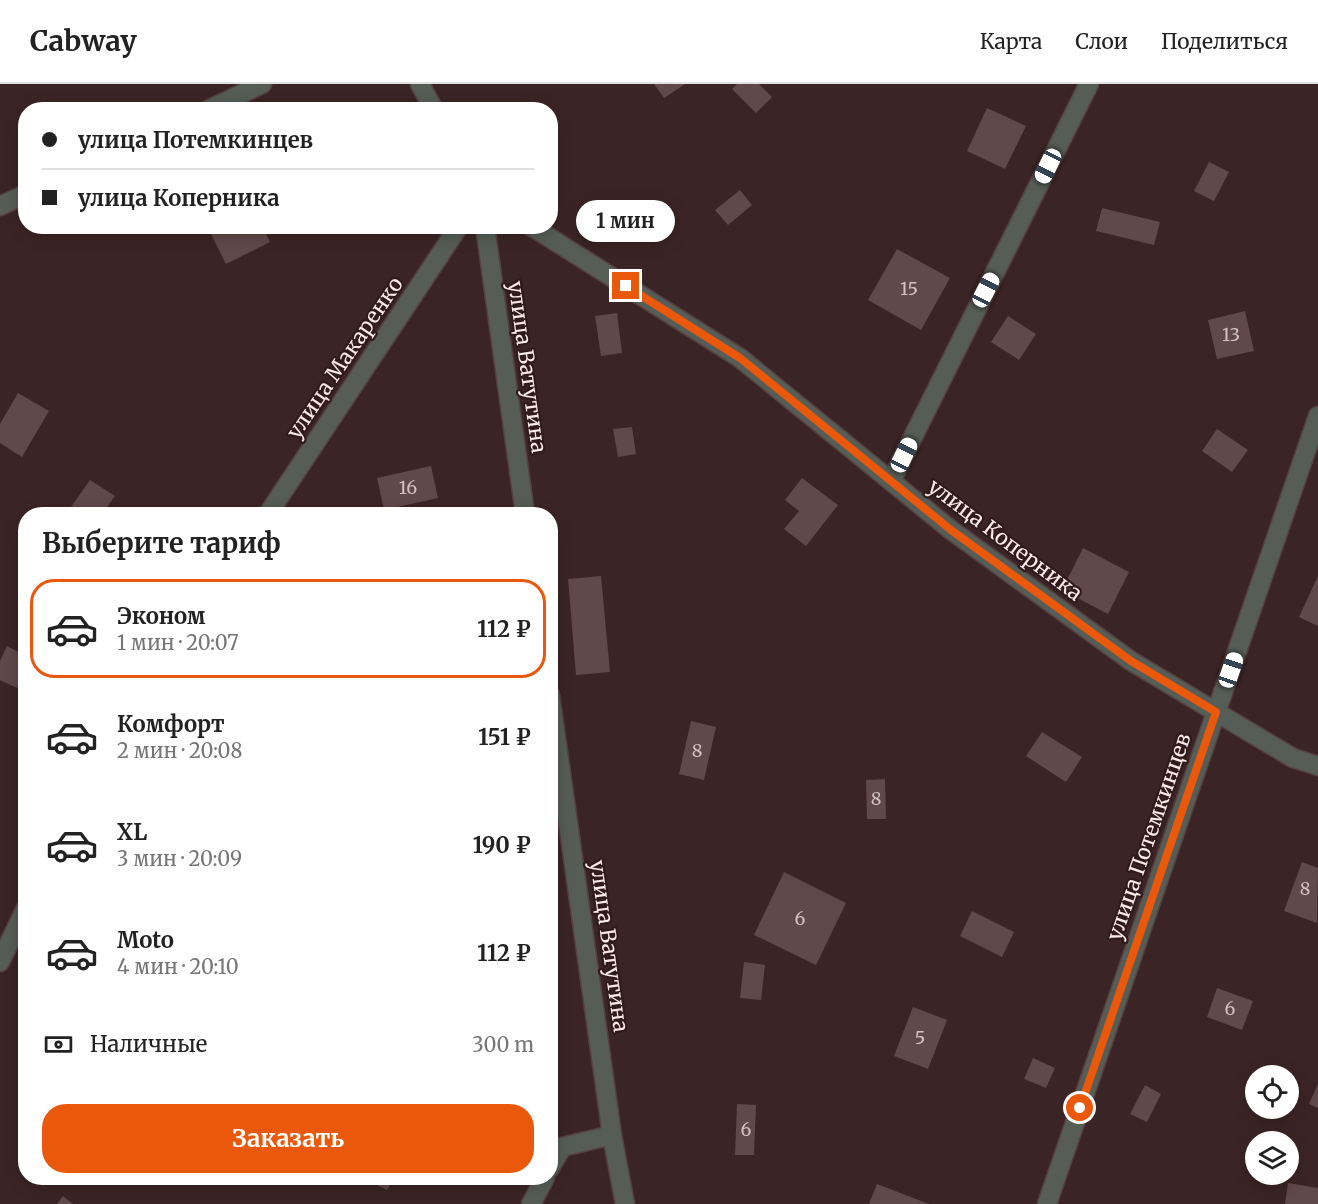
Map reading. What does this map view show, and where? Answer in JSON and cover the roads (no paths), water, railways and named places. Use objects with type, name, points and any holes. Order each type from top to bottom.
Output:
[{"type":"street","points":[[225,102],[262,84]]},
{"type":"street","points":[[420,84],[430,102]]},
{"type":"street","points":[[891,481],[1089,84]]},
{"type":"street","points":[[0,206],[18,198]]},
{"type":"street","name":"улица Макаренко","points":[[273,507],[454,234]]},
{"type":"street","name":"улица Ватутина","points":[[486,234],[524,507]]},
{"type":"street","name":"улица Коперника","points":[[544,234],[740,358],[951,530],[1131,661],[1293,758],[1318,766]]},
{"type":"street","name":"улица Потемкинцев","points":[[1047,1204],[1318,416]]},
{"type":"street","name":"улица Ватутина","points":[[558,752],[612,1135],[625,1204]]},
{"type":"street","points":[[0,962],[18,925]]},
{"type":"street","points":[[558,1154],[562,1147],[612,1135]]},
{"type":"street","points":[[531,1204],[541,1185]]}]
